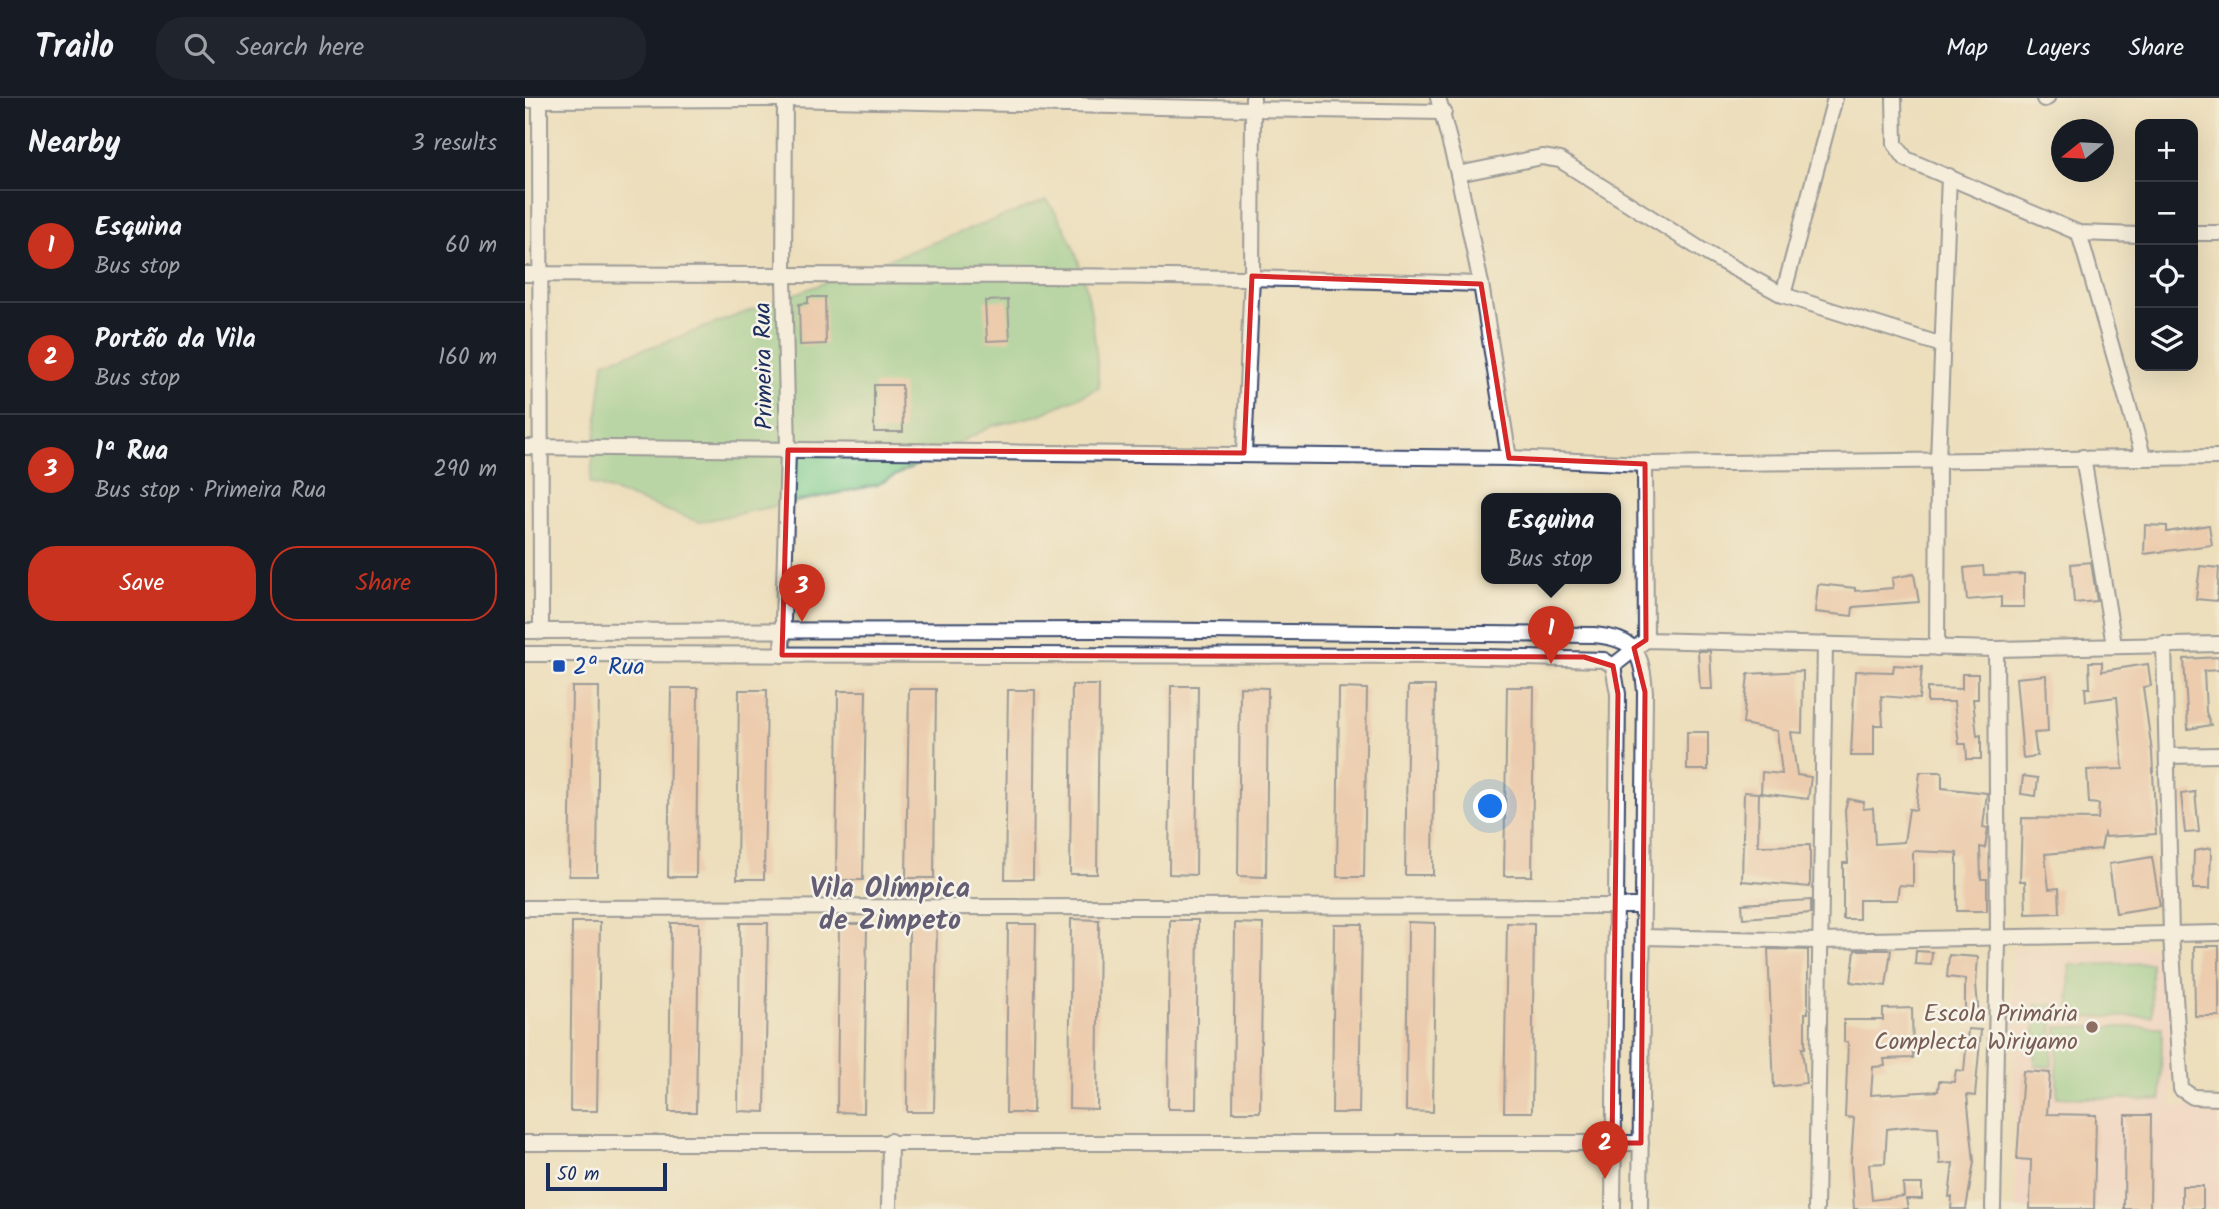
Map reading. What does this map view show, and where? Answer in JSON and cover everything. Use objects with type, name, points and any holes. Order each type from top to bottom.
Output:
[{"type":"street","points":[[1438,98],[1444,112],[1481,284],[1509,458]]},
{"type":"street","points":[[1783,295],[1835,98]]},
{"type":"street","points":[[1894,98],[1895,144],[1906,159],[2080,233],[2135,235]]},
{"type":"street","points":[[540,99],[532,274],[532,448],[541,632]]},
{"type":"street","points":[[525,100],[785,99],[1253,104],[1444,112]]},
{"type":"street","name":"Primeira Rua","points":[[782,655],[788,450],[784,277],[785,99]]},
{"type":"street","points":[[1244,453],[1252,276],[1253,104]]},
{"type":"street","points":[[1458,174],[1542,157],[1560,160],[1708,254],[1783,295],[1943,345]]},
{"type":"street","points":[[1937,648],[1938,460],[1949,176]]},
{"type":"street","points":[[2080,233],[2143,456]]},
{"type":"street","points":[[2198,233],[2219,233]]},
{"type":"street","points":[[532,274],[784,277],[1252,276],[1481,284]]},
{"type":"street","points":[[532,448],[1244,453],[1509,458],[1645,464],[2219,457]]},
{"type":"street","points":[[2083,457],[2114,645]]},
{"type":"street","points":[[1640,1209],[1645,692],[1640,644],[1645,464]]},
{"type":"street","points":[[525,631],[1101,630],[1594,635],[1640,644],[1825,644],[1996,649],[2219,643]]},
{"type":"street","points":[[1613,666],[1640,644]]},
{"type":"street","points":[[1816,1209],[1825,644]]},
{"type":"street","points":[[2164,644],[2171,934],[2181,1089],[2193,1097],[2219,1098]]},
{"type":"street","points":[[1993,1209],[1998,939],[1996,649]]},
{"type":"street","points":[[525,654],[1571,657],[1604,660],[1613,666],[1618,695],[1613,1209]]},
{"type":"street","points":[[2167,756],[2219,755]]},
{"type":"street","points":[[525,908],[1643,906]]},
{"type":"street","points":[[1643,937],[1819,941],[2219,933]]},
{"type":"street","points":[[889,1209],[890,1141]]},
{"type":"street","points":[[525,1143],[1641,1143]]},
{"type":"highlighted area","points":[[1252,276],[1481,284],[1509,458],[1645,464],[1646,640],[1634,648],[1645,692],[1641,1143],[1612,1143],[1618,694],[1613,666],[1584,657],[782,655],[788,450],[1244,453]]},
{"type":"shaded area","name":"Escola Primária Complecta Wiriyamo","points":[[2170,947],[2171,1106],[2219,1106],[2219,1209],[2015,1209],[2013,948]]},
{"type":"green space","points":[[1047,200],[1071,243],[1087,290],[1099,388],[1039,415],[992,426],[877,485],[699,522],[590,483],[604,362],[663,343]]},
{"type":"green space","points":[[2151,963],[2152,1016],[2070,1018],[2069,965]]},
{"type":"green space","points":[[2035,1004],[2053,1004],[2052,1067],[2035,1066]]},
{"type":"green space","points":[[2057,1027],[2162,1027],[2161,1100],[2057,1097]]},
{"type":"building","points":[[808,297],[825,297],[826,344],[800,345],[799,304],[808,303]]},
{"type":"building","points":[[1008,300],[1010,340],[987,341],[985,301]]},
{"type":"building","points":[[874,385],[902,385],[903,432],[874,432]]},
{"type":"building","points":[[2145,525],[2167,526],[2167,532],[2209,525],[2212,545],[2144,554]]},
{"type":"building","points":[[2091,562],[2097,601],[2074,603],[2071,564]]},
{"type":"building","points":[[1983,566],[1984,575],[2024,574],[2024,607],[2001,607],[2001,597],[1967,600],[1964,568]]},
{"type":"building","points":[[2200,566],[2219,568],[2217,601],[2196,599]]},
{"type":"building","points":[[1914,574],[1919,602],[1853,607],[1852,616],[1815,612],[1818,584],[1855,588],[1855,591],[1893,588],[1892,578]]},
{"type":"building","points":[[1698,651],[1710,651],[1712,689],[1700,689]]},
{"type":"building","points":[[2219,657],[2219,670],[2204,671],[2206,712],[2211,725],[2188,729],[2184,659]]},
{"type":"building","points":[[2089,662],[2102,662],[2102,671],[2148,664],[2151,686],[2143,687],[2152,752],[2156,834],[2105,837],[2104,834],[2101,849],[2045,854],[2049,889],[2059,888],[2060,913],[2026,914],[2025,881],[2020,881],[2022,818],[2098,819],[2099,804],[2089,803],[2087,770],[2123,769],[2117,697],[2086,701],[2085,688],[2090,688]]},
{"type":"building","points":[[1894,665],[1922,667],[1919,699],[1881,696],[1883,725],[1874,725],[1874,756],[1851,756],[1855,671],[1893,672]]},
{"type":"building","points":[[1803,671],[1802,733],[1791,732],[1797,775],[1811,777],[1808,799],[1761,793],[1762,772],[1782,774],[1777,731],[1743,724],[1748,674]]},
{"type":"building","points":[[1962,674],[1978,674],[1978,699],[1973,699],[1977,736],[1981,735],[1981,759],[1967,759],[1966,744],[1959,744],[1954,702],[1927,702],[1927,688],[1962,689]]},
{"type":"building","points":[[2046,675],[2048,732],[2034,733],[2037,756],[2023,758],[2016,678]]},
{"type":"building","points":[[1072,685],[1099,685],[1097,874],[1070,874]]},
{"type":"building","points":[[1171,686],[1198,686],[1196,875],[1169,874]]},
{"type":"building","points":[[1408,686],[1435,686],[1433,875],[1405,875]]},
{"type":"building","points":[[572,687],[599,687],[597,876],[569,876]]},
{"type":"building","points":[[1240,687],[1268,688],[1266,877],[1238,876]]},
{"type":"building","points":[[1507,687],[1534,687],[1532,876],[1504,876]]},
{"type":"building","points":[[671,688],[698,688],[696,877],[668,877]]},
{"type":"building","points":[[1339,688],[1367,689],[1364,877],[1337,877]]},
{"type":"building","points":[[909,689],[936,689],[934,878],[906,878]]},
{"type":"building","points":[[739,690],[767,690],[764,879],[737,879]]},
{"type":"building","points":[[1008,690],[1035,690],[1033,879],[1005,879]]},
{"type":"building","points":[[838,691],[866,691],[863,880],[836,880]]},
{"type":"building","points":[[1687,732],[1708,732],[1708,770],[1687,770]]},
{"type":"building","points":[[1920,772],[1942,772],[1942,788],[1987,793],[1983,827],[1988,828],[1985,848],[1980,847],[1981,879],[1987,879],[1987,911],[1957,911],[1957,853],[1913,851],[1913,886],[1899,885],[1897,900],[1859,900],[1859,919],[1843,919],[1843,863],[1848,863],[1845,810],[1848,799],[1864,802],[1863,809],[1873,808],[1875,844],[1904,842],[1909,809],[1916,810]]},
{"type":"building","points":[[2023,776],[2038,778],[2036,796],[2021,794]]},
{"type":"building","points":[[1744,792],[1759,793],[1758,846],[1810,845],[1810,887],[1742,881]]},
{"type":"building","points":[[2195,792],[2199,832],[2185,833],[2181,794]]},
{"type":"building","points":[[2211,848],[2210,889],[2193,889],[2194,851]]},
{"type":"building","points":[[2152,857],[2160,906],[2116,913],[2109,864]]},
{"type":"building","points":[[1811,900],[1811,913],[1743,918],[1742,904]]},
{"type":"building","points":[[1071,919],[1099,920],[1097,1109],[1069,1108]]},
{"type":"building","points":[[1170,920],[1198,920],[1196,1109],[1168,1109]]},
{"type":"building","points":[[572,922],[600,922],[597,1111],[570,1111]]},
{"type":"building","points":[[1408,922],[1435,923],[1433,1112],[1406,1111]]},
{"type":"building","points":[[671,923],[699,923],[696,1112],[669,1112]]},
{"type":"building","points":[[740,923],[768,923],[765,1112],[738,1111]]},
{"type":"building","points":[[909,923],[937,923],[934,1112],[907,1112]]},
{"type":"building","points":[[1235,923],[1263,924],[1260,1112],[1233,1112]]},
{"type":"building","points":[[1507,923],[1534,924],[1532,1112],[1504,1112]]},
{"type":"building","points":[[839,924],[867,924],[864,1113],[837,1112]]},
{"type":"building","points":[[1008,924],[1036,924],[1033,1113],[1006,1113]]},
{"type":"building","points":[[1334,924],[1362,924],[1359,1113],[1332,1113]]},
{"type":"building","points":[[2194,946],[2219,946],[2219,1016],[2195,1016]]},
{"type":"building","points":[[1768,949],[1808,950],[1808,1013],[1805,1013],[1805,1048],[1802,1048],[1806,1083],[1774,1087]]},
{"type":"building","points":[[1855,950],[1891,950],[1886,986],[1851,982]]},
{"type":"building","points":[[1916,951],[1932,952],[1931,965],[1915,964]]},
{"type":"building","points":[[1949,955],[1978,957],[1976,984],[1979,1018],[1965,1018],[1965,979],[1947,977]]},
{"type":"building","points":[[1912,1008],[1913,1058],[1884,1059],[1885,1066],[1873,1067],[1871,1095],[1938,1091],[1939,1081],[1954,1082],[1956,1070],[1964,1071],[1968,1029],[1981,1030],[1975,1096],[1967,1095],[1974,1162],[1966,1209],[1951,1209],[1952,1197],[1949,1197],[1953,1163],[1940,1164],[1938,1127],[1914,1126],[1887,1129],[1885,1163],[1869,1164],[1872,1200],[1904,1196],[1903,1184],[1922,1184],[1922,1199],[1906,1199],[1908,1209],[1854,1209],[1851,1161],[1854,1118],[1845,1117],[1848,1042],[1844,1042],[1844,1020],[1883,1020],[1883,1009]]},
{"type":"building","points":[[2023,1071],[2050,1073],[2047,1114],[2096,1115],[2094,1209],[2030,1209],[2031,1160],[2017,1159]]},
{"type":"building","points":[[2125,1115],[2151,1115],[2150,1209],[2124,1209]]},
{"type":"building","points":[[2182,1186],[2203,1186],[2203,1209],[2182,1209]]},
{"type":"place","name":"1ª Rua","points":[[802,622]]},
{"type":"place","name":"Esquina","points":[[1551,664]]},
{"type":"place","name":"2ª Rua","points":[[559,666]]},
{"type":"place","name":"Escola Primária Complecta Wiriyamo","points":[[2092,1027]]},
{"type":"place","name":"Portão da Vila","points":[[1605,1179]]},
{"type":"district","name":"Vila Olímpica de Zimpeto","points":[[890,903]]}]
